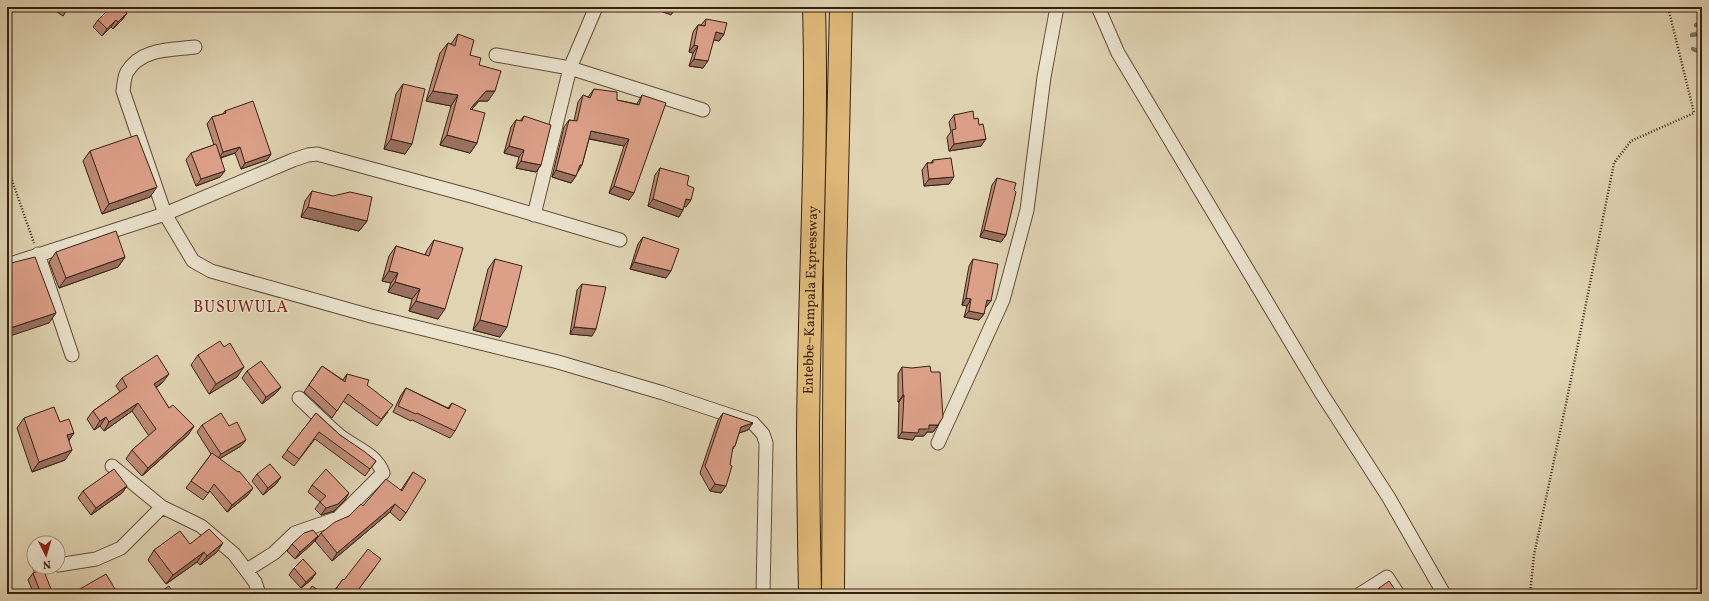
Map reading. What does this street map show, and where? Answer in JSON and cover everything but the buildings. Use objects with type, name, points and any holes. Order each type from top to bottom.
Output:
[{"type":"highway","name":"Entebbe–Kampala Expressway","points":[[810,594],[808,433],[815,51],[814,7]]},
{"type":"highway","name":"Entebbe–Kampala Expressway","points":[[833,594],[835,263],[840,7]]},
{"type":"street","points":[[534,215],[570,68],[596,7]]},
{"type":"street","points":[[938,444],[1002,300],[1007,285],[1027,210],[1044,77],[1057,7]]},
{"type":"street","points":[[1098,7],[1122,60],[1211,210],[1240,255],[1300,358],[1389,498],[1444,594]]},
{"type":"street","points":[[195,48],[155,51],[138,59],[126,73],[123,91],[164,214],[193,261],[211,271],[371,316],[558,362],[663,393],[753,423],[763,434],[766,443],[763,594]]},
{"type":"street","points":[[496,56],[570,68],[703,110]]},
{"type":"street","points":[[7,265],[164,214],[293,160],[308,155],[317,154],[620,240]]},
{"type":"street","points":[[38,254],[72,355]]},
{"type":"street","points":[[248,570],[274,553],[295,533],[338,518],[383,473],[380,464],[341,436],[299,398]]},
{"type":"street","points":[[112,466],[162,507],[201,526],[234,554],[248,570],[255,582],[259,594]]},
{"type":"street","points":[[66,564],[96,559],[121,548],[162,507]]},
{"type":"street","points":[[1360,594],[1387,577],[1398,594]]},
{"type":"path","points":[[1530,594],[1534,555],[1568,399],[1614,163],[1631,141],[1694,113],[1668,7]]},
{"type":"path","points":[[7,166],[38,254]]},
{"type":"waterway","points":[[1696,25],[1702,22]]},
{"type":"waterway","points":[[1692,35],[1702,33]]},
{"type":"waterway","points":[[1693,49],[1700,52],[1702,51]]},
{"type":"district","name":"BUSUWULA","points":[[241,308]]}]
